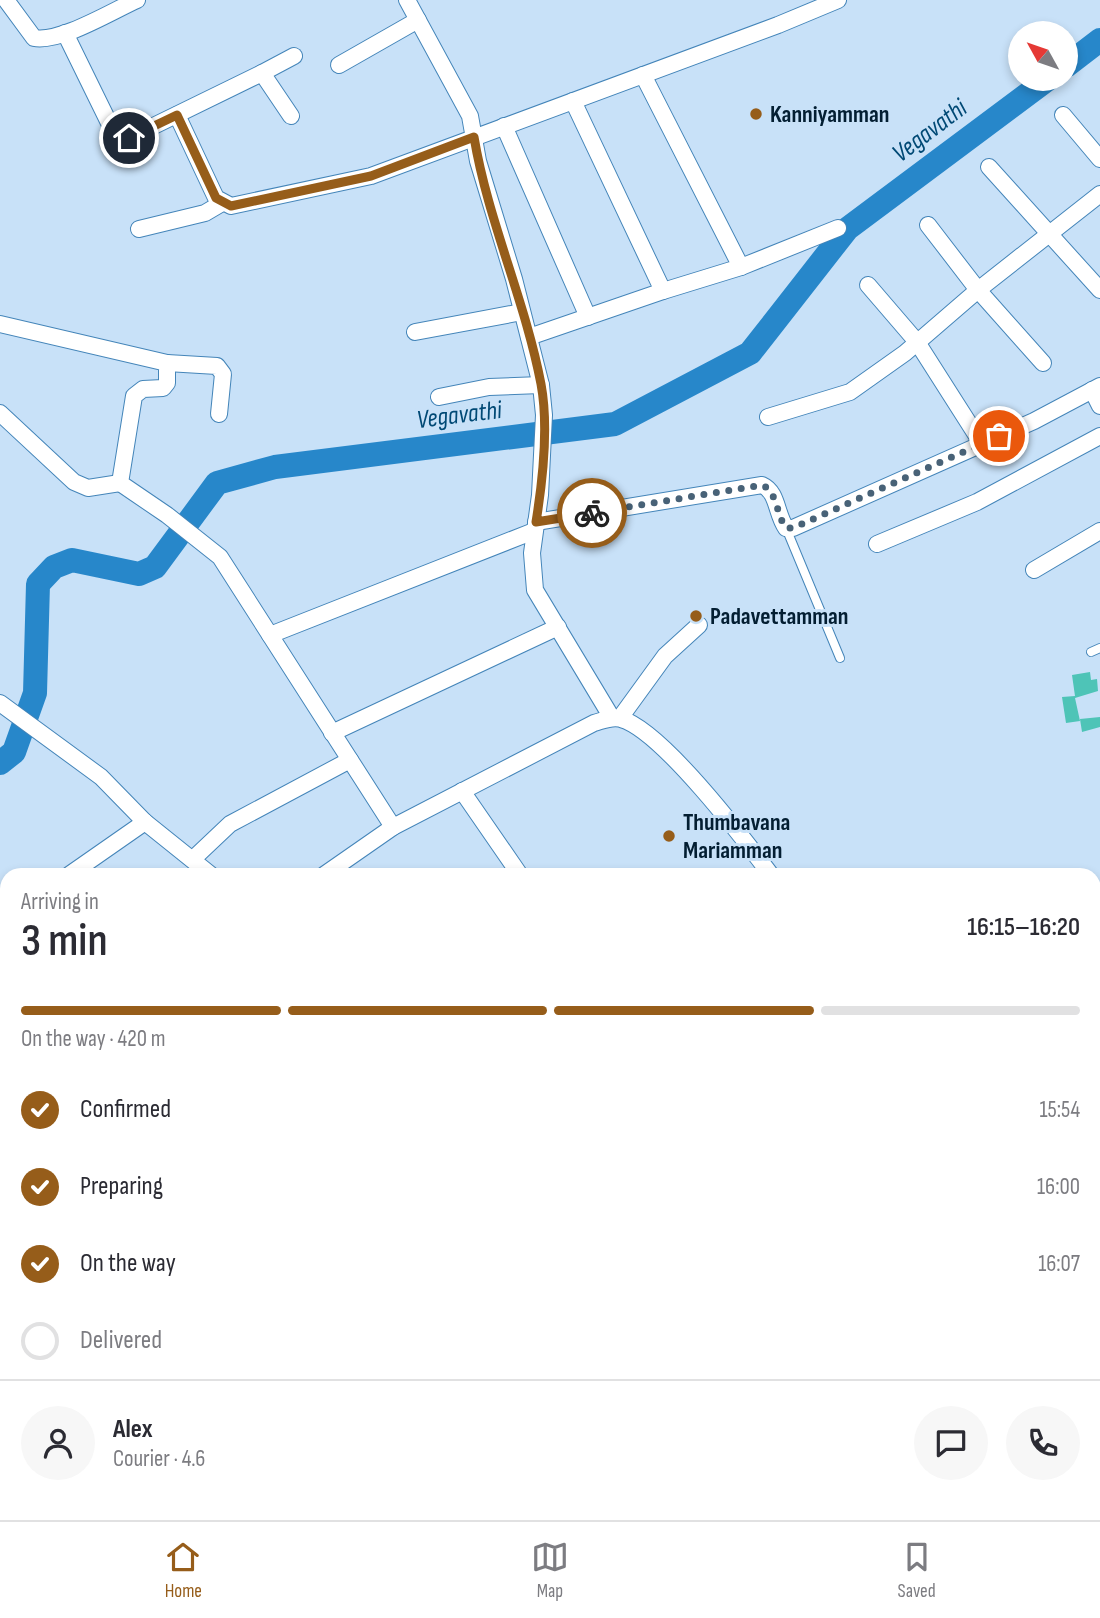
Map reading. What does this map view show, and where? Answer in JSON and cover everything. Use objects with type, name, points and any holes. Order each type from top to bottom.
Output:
[{"type":"street","points":[[6,0],[34,38],[42,40],[65,33],[137,0]]},
{"type":"street","points":[[407,0],[470,116],[478,161],[541,385],[544,415],[540,495],[532,553],[536,590],[616,718],[658,743],[740,833],[764,868]]},
{"type":"street","points":[[177,115],[216,198],[231,206],[356,180],[778,26],[838,0]]},
{"type":"street","points":[[339,65],[418,20]]},
{"type":"street","points":[[65,33],[113,131],[119,138],[129,138],[294,55]]},
{"type":"street","points":[[262,72],[291,116]]},
{"type":"street","points":[[643,75],[741,267]]},
{"type":"street","points":[[573,101],[663,291]]},
{"type":"street","points":[[1063,115],[1100,159]]},
{"type":"street","points":[[504,126],[588,317]]},
{"type":"street","points":[[989,167],[1100,290]]},
{"type":"street","points":[[768,417],[850,392],[917,342],[978,289],[1100,194]]},
{"type":"street","points":[[139,229],[205,213],[222,203]]},
{"type":"street","points":[[928,225],[978,289],[1043,363]]},
{"type":"street","points":[[528,337],[741,267],[838,228]]},
{"type":"street","points":[[868,285],[917,342],[982,444]]},
{"type":"street","points":[[415,332],[522,312]]},
{"type":"street","points":[[0,324],[167,363],[217,366],[223,374],[219,414]]},
{"type":"street","points":[[120,483],[134,396],[143,388],[163,388],[167,383],[167,363]]},
{"type":"street","points":[[439,397],[489,387],[541,385]]},
{"type":"street","points":[[270,635],[535,527],[762,485],[772,493],[781,522],[786,528],[793,528],[982,444],[1096,388],[1100,406]]},
{"type":"street","points":[[0,413],[74,482],[88,488],[120,483],[199,539],[228,567],[393,827]]},
{"type":"street","points":[[877,544],[961,510],[1100,436]]},
{"type":"street","points":[[1034,570],[1100,531]]},
{"type":"street","points":[[334,868],[393,827],[594,723],[616,718],[665,656],[699,625]]},
{"type":"street","points":[[332,733],[558,627]]},
{"type":"street","points":[[6,707],[101,778],[145,822],[203,868]]},
{"type":"street","points":[[193,859],[230,824],[350,760]]},
{"type":"street","points":[[462,791],[515,868]]},
{"type":"street","points":[[79,868],[145,822]]},
{"type":"lane","points":[[786,528],[840,658]]},
{"type":"lane","points":[[1091,652],[1100,648]]},
{"type":"building","points":[[1090,672],[1091,680],[1097,679],[1098,691],[1075,698],[1080,721],[1066,723],[1062,697],[1075,696],[1072,675]]},
{"type":"building","points":[[1100,717],[1100,727],[1082,732],[1080,719]]},
{"type":"waterway","name":"Vegavathi","points":[[1078,57],[1100,40]]},
{"type":"waterway","name":"Vegavathi","points":[[0,763],[14,752],[35,693],[38,584],[54,567],[72,560],[139,574],[155,567],[217,483],[275,467],[615,424],[750,353],[847,229],[1032,91]]},
{"type":"way so far","points":[[592,513],[762,485],[768,487],[772,493],[781,522],[786,528],[793,528],[999,436]]},
{"type":"place","name":"Kanniyamman","points":[[756,114]]},
{"type":"place","name":"Padavettamman","points":[[696,616]]},
{"type":"place","name":"Thumbavana Mariamman","points":[[669,836]]},
{"type":"route","points":[[129,138],[177,115],[216,198],[231,206],[371,176],[474,137],[478,161],[514,279],[541,385],[544,415],[536,522],[592,513]]}]
